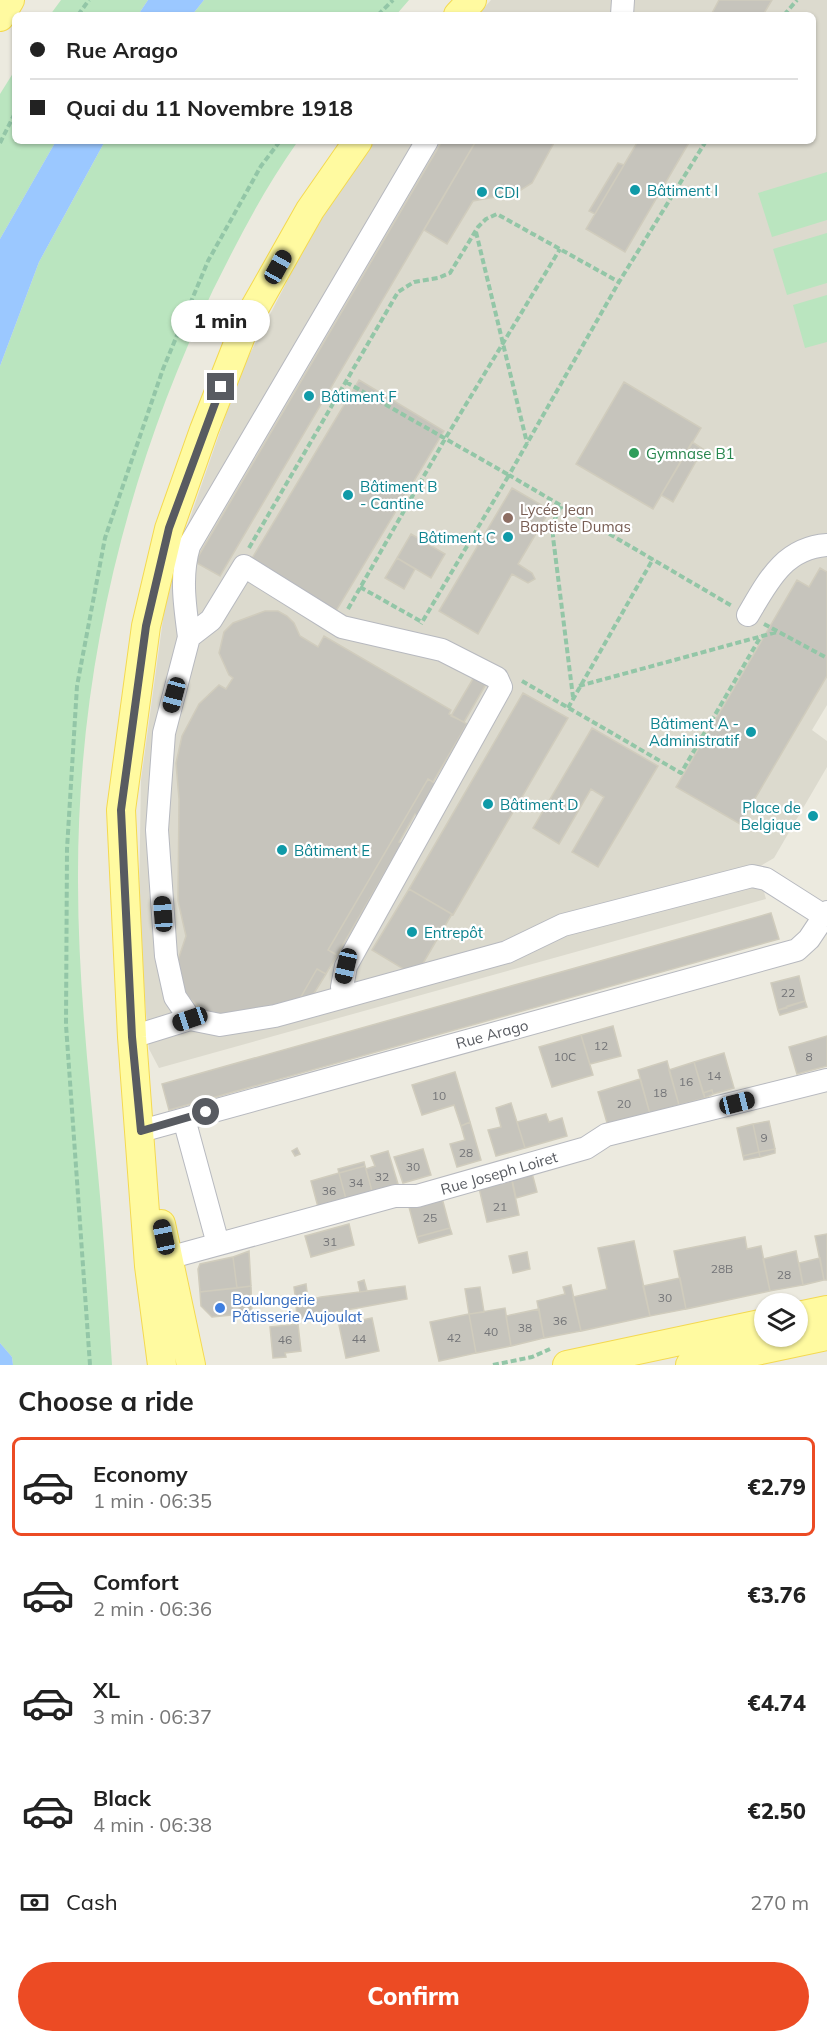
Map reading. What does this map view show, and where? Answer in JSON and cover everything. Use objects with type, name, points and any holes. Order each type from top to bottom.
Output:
[{"type":"main road","points":[[0,17],[10,0]]},
{"type":"main road","points":[[462,12],[472,0]]},
{"type":"main road","points":[[162,1365],[149,1266],[141,1131],[132,1037],[121,810],[146,626],[169,528],[246,323],[310,210],[356,144]]},
{"type":"main road","points":[[141,1131],[191,1365]]},
{"type":"main road","points":[[808,1314],[827,1310]]},
{"type":"main road","points":[[567,1365],[754,1325]]},
{"type":"main road","points":[[690,1365],[827,1336]]},
{"type":"street","points":[[190,1019],[175,997],[168,976],[157,830],[164,733],[189,637],[184,592],[184,563],[189,546],[425,144]]},
{"type":"street","points":[[748,615],[776,569],[787,559],[802,550],[827,545]]},
{"type":"street","points":[[189,637],[211,620],[244,566],[338,625],[357,632],[417,632],[497,678],[501,687],[346,966],[342,987],[343,997]]},
{"type":"street","points":[[132,1037],[190,1019],[220,1025],[275,1016],[507,952],[563,926],[752,876],[766,879],[826,914]]},
{"type":"street","name":"Rue Arago","points":[[141,1131],[797,950],[809,939],[826,914]]},
{"type":"street","name":"Rue Joseph Loiret","points":[[168,1258],[395,1196],[417,1196],[586,1148],[606,1135],[827,1080]]},
{"type":"street","points":[[184,1119],[218,1244]]},
{"type":"path","points":[[381,12],[393,0]]},
{"type":"path","points":[[787,12],[797,0]]},
{"type":"path","points":[[0,143],[12,119]]},
{"type":"path","points":[[417,632],[619,282],[704,144]]},
{"type":"path","points":[[244,566],[242,561],[398,292],[414,282],[438,278],[450,273],[486,219],[497,214],[619,282]]},
{"type":"path","points":[[476,231],[527,444]]},
{"type":"path","points":[[338,625],[445,439],[560,249]]},
{"type":"path","points":[[346,382],[777,632],[827,658]]},
{"type":"path","points":[[561,506],[553,523],[552,537],[573,697]]},
{"type":"path","points":[[567,708],[652,559]]},
{"type":"path","points":[[360,586],[417,632]]},
{"type":"path","points":[[417,632],[432,628]]},
{"type":"path","points":[[579,686],[777,632]]},
{"type":"path","points":[[519,679],[681,773],[760,636]]},
{"type":"shaded area","name":"Lycée Jean Baptiste Dumas","points":[[491,0],[827,0],[827,705],[812,730],[827,741],[827,767],[774,858],[757,868],[766,899],[159,1068],[149,1049],[139,900],[141,780],[164,612],[179,550],[241,371],[298,260],[330,205],[373,144],[816,144],[816,12],[481,12]]},
{"type":"green space","points":[[61,0],[148,0],[140,12],[52,12]]},
{"type":"green space","points":[[204,0],[409,0],[399,12],[194,12]]},
{"type":"green space","points":[[12,75],[12,144],[54,144],[0,239],[0,94]]},
{"type":"green space","points":[[103,144],[296,144],[242,233],[213,290],[182,360],[154,432],[131,505],[112,578],[97,653],[86,729],[80,805],[78,919],[112,1365],[13,1365],[12,1357],[0,1343],[0,366],[39,262]]},
{"type":"green space","points":[[827,172],[827,220],[772,237],[758,193]]},
{"type":"green space","points":[[827,233],[827,283],[787,295],[773,249]]},
{"type":"green space","points":[[827,295],[827,342],[805,348],[793,305]]},
{"type":"water","points":[[148,0],[204,0],[194,12],[140,12]]},
{"type":"water","points":[[54,144],[103,144],[39,262],[0,366],[0,239]]},
{"type":"water","points":[[0,1343],[12,1357],[13,1365],[0,1365]]},
{"type":"building","points":[[719,0],[772,0],[765,12],[713,12]]},
{"type":"building","name":"Bâtiment F","points":[[440,144],[474,144],[220,576],[195,562]]},
{"type":"building","name":"CDI","points":[[474,144],[553,144],[532,183],[516,193],[473,201],[447,244],[424,230]]},
{"type":"building","name":"Bâtiment I","points":[[636,144],[688,144],[625,252],[586,229]]},
{"type":"building","points":[[618,163],[624,165],[595,214],[589,211]]},
{"type":"building","name":"Bâtiment B - Cantine","points":[[359,380],[444,431],[336,611],[251,560]]},
{"type":"building","name":"Gymnase B1","points":[[624,382],[701,428],[653,509],[576,464]]},
{"type":"building","points":[[692,442],[703,449],[673,502],[661,495]]},
{"type":"building","name":"Bâtiment C","points":[[512,488],[550,510],[518,564],[532,573],[535,579],[528,583],[512,574],[478,634],[439,611]]},
{"type":"building","points":[[411,534],[445,554],[431,578],[397,558]]},
{"type":"building","points":[[397,558],[415,569],[404,589],[385,578]]},
{"type":"building","name":"Bâtiment A - Administratif","points":[[820,568],[827,572],[827,676],[740,824],[676,787],[797,580],[809,587]]},
{"type":"building","name":"Bâtiment E","points":[[265,611],[278,611],[287,616],[294,623],[300,636],[318,647],[324,636],[451,710],[449,714],[467,724],[433,782],[428,779],[328,950],[337,955],[326,974],[317,969],[298,1002],[222,1017],[206,1012],[189,998],[183,990],[177,963],[186,936],[178,901],[179,799],[176,763],[182,736],[199,704],[219,685],[226,689],[233,678],[229,675],[219,653],[224,632],[233,623]]},
{"type":"building","points":[[477,672],[489,679],[464,722],[451,716]]},
{"type":"building","name":"Bâtiment D","points":[[523,693],[568,718],[453,915],[409,889]]},
{"type":"building","points":[[592,728],[658,766],[598,867],[572,852],[604,797],[591,789],[559,844],[533,828]]},
{"type":"building","points":[[428,779],[437,785],[418,816],[415,814],[399,842],[402,843],[337,955],[328,950]]},
{"type":"building","name":"Entrepôt","points":[[409,889],[452,914],[422,965],[405,970],[372,950]]},
{"type":"building","points":[[771,913],[779,939],[169,1110],[162,1084]]},
{"type":"building","points":[[317,969],[326,974],[311,998],[298,1002]]},
{"type":"building","points":[[799,976],[805,1001],[778,1010],[771,983]]},
{"type":"building","points":[[805,1001],[807,1007],[780,1015],[778,1010]]},
{"type":"building","points":[[613,1026],[621,1056],[590,1064],[581,1035]]},
{"type":"building","points":[[581,1035],[593,1075],[552,1087],[539,1047]]},
{"type":"building","points":[[827,1036],[827,1066],[797,1074],[789,1047]]},
{"type":"building","points":[[724,1053],[734,1088],[713,1094],[712,1090],[703,1093],[694,1062]]},
{"type":"building","points":[[667,1061],[679,1105],[650,1114],[638,1070]]},
{"type":"building","points":[[694,1062],[705,1098],[679,1105],[669,1070]]},
{"type":"building","points":[[455,1072],[470,1122],[461,1126],[454,1105],[422,1115],[412,1085]]},
{"type":"building","points":[[640,1079],[650,1114],[608,1126],[598,1092]]},
{"type":"building","points":[[712,1090],[713,1094],[705,1098],[703,1093]]},
{"type":"building","points":[[511,1103],[525,1148],[496,1156],[488,1130],[501,1127],[496,1108]]},
{"type":"building","points":[[546,1114],[549,1122],[562,1118],[567,1136],[525,1148],[517,1122]]},
{"type":"building","points":[[769,1121],[775,1149],[759,1152],[753,1124]]},
{"type":"building","points":[[470,1122],[481,1160],[457,1167],[450,1144],[465,1140],[461,1126]]},
{"type":"building","points":[[753,1124],[759,1152],[743,1156],[737,1128]]},
{"type":"building","points":[[297,1148],[300,1154],[295,1156],[292,1151]]},
{"type":"building","points":[[423,1149],[431,1175],[403,1183],[394,1157]]},
{"type":"building","points":[[775,1149],[775,1153],[760,1157],[759,1152]]},
{"type":"building","points":[[388,1151],[398,1184],[372,1191],[366,1169],[375,1166],[371,1156]]},
{"type":"building","points":[[759,1152],[760,1157],[744,1160],[743,1156]]},
{"type":"building","points":[[364,1162],[365,1166],[339,1173],[338,1169]]},
{"type":"building","points":[[365,1166],[372,1191],[346,1199],[339,1173]]},
{"type":"building","points":[[339,1173],[346,1199],[318,1207],[311,1181]]},
{"type":"building","points":[[532,1173],[537,1192],[516,1198],[512,1179]]},
{"type":"building","points":[[512,1181],[519,1215],[487,1222],[479,1188]]},
{"type":"building","points":[[442,1198],[450,1228],[417,1237],[409,1207]]},
{"type":"building","points":[[349,1224],[354,1245],[311,1257],[305,1236]]},
{"type":"building","points":[[450,1228],[452,1234],[419,1243],[417,1237]]},
{"type":"building","points":[[827,1234],[827,1280],[824,1280],[815,1236]]},
{"type":"building","points":[[745,1237],[747,1249],[761,1246],[770,1291],[686,1309],[674,1251]]},
{"type":"building","points":[[634,1241],[650,1316],[581,1331],[573,1297],[607,1289],[598,1248]]},
{"type":"building","points":[[249,1251],[251,1286],[237,1288],[233,1257]]},
{"type":"building","points":[[796,1251],[803,1285],[770,1291],[763,1259]]},
{"type":"building","points":[[527,1252],[530,1269],[513,1273],[509,1256]]},
{"type":"building","points":[[233,1257],[237,1288],[200,1292],[198,1269],[200,1264]]},
{"type":"building","points":[[820,1258],[824,1280],[803,1285],[799,1263]]},
{"type":"building","points":[[680,1278],[686,1309],[650,1316],[643,1286]]},
{"type":"building","points":[[364,1280],[367,1291],[360,1292],[358,1282]]},
{"type":"building","points":[[306,1284],[308,1300],[296,1303],[294,1287]]},
{"type":"building","points":[[571,1285],[581,1331],[544,1338],[537,1301],[565,1294],[563,1287]]},
{"type":"building","points":[[251,1286],[252,1313],[212,1317],[201,1306],[200,1292]]},
{"type":"building","points":[[405,1286],[407,1299],[297,1319],[296,1303],[321,1297]]},
{"type":"building","points":[[480,1287],[484,1312],[469,1314],[465,1289]]},
{"type":"building","points":[[505,1308],[511,1346],[476,1353],[469,1314]]},
{"type":"building","points":[[539,1309],[544,1338],[511,1346],[506,1316]]},
{"type":"building","points":[[469,1314],[476,1353],[439,1361],[430,1322]]},
{"type":"building","points":[[372,1318],[379,1351],[346,1358],[339,1325]]},
{"type":"building","points":[[298,1324],[301,1351],[285,1353],[286,1357],[273,1358],[270,1327]]},
{"type":"place","name":"Bâtiment I","points":[[635,190]]},
{"type":"place","name":"CDI","points":[[482,192]]},
{"type":"place","name":"Bâtiment F","points":[[309,396]]},
{"type":"place","name":"Gymnase B1","points":[[634,453]]},
{"type":"place","name":"Bâtiment B - Cantine","points":[[348,495]]},
{"type":"place","name":"Lycée Jean Baptiste Dumas","points":[[508,518]]},
{"type":"place","name":"Bâtiment C","points":[[508,537]]},
{"type":"place","name":"Bâtiment A - Administratif","points":[[751,732]]},
{"type":"place","name":"Bâtiment D","points":[[488,804]]},
{"type":"place","name":"Place de Belgique","points":[[813,816]]},
{"type":"place","name":"Bâtiment E","points":[[282,850]]},
{"type":"place","name":"Entrepôt","points":[[412,932]]},
{"type":"place","name":"Boulangerie Pâtisserie Aujoulat","points":[[220,1308]]},
{"type":"route","points":[[206,1112],[141,1131],[132,1037],[121,810],[146,626],[169,528],[221,387]]}]
